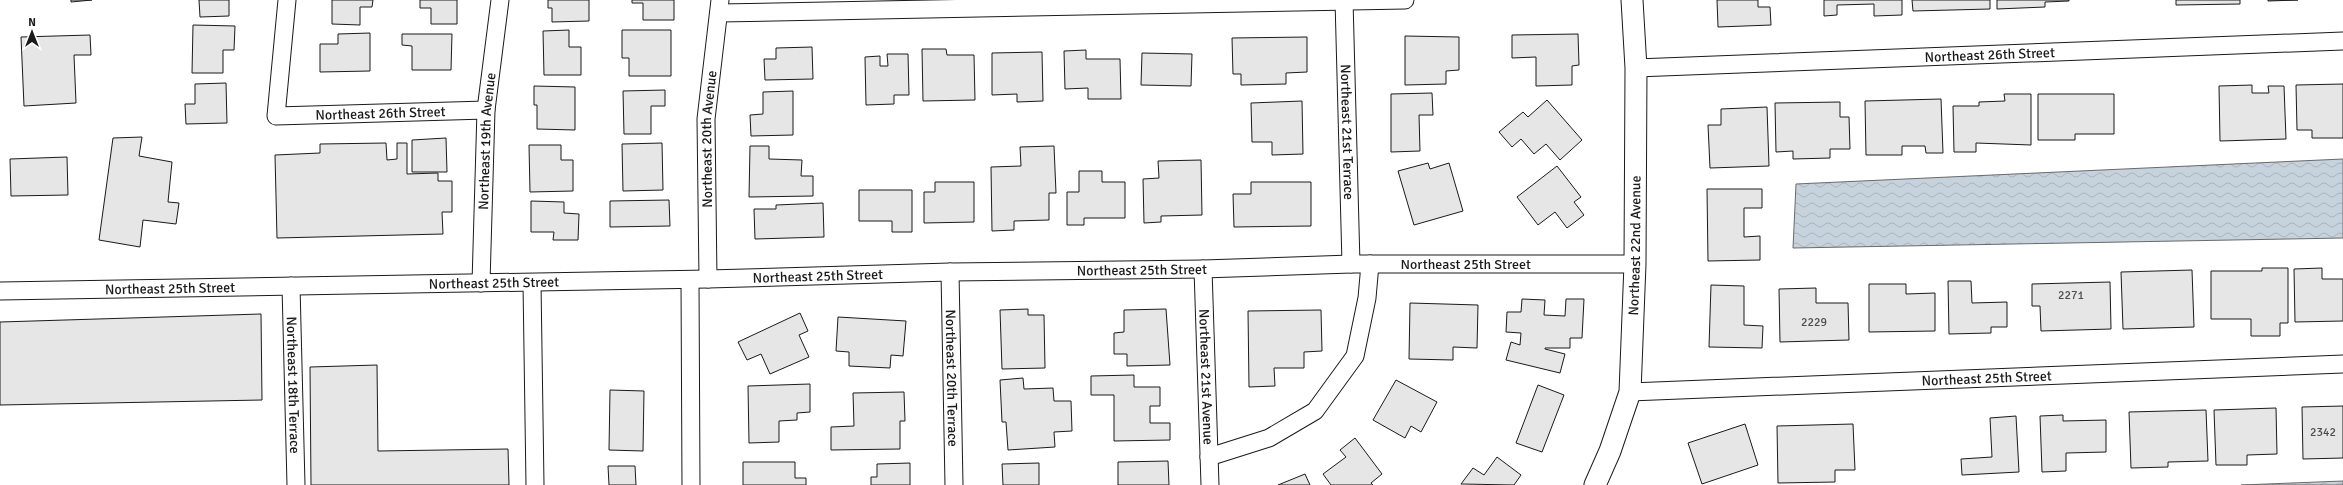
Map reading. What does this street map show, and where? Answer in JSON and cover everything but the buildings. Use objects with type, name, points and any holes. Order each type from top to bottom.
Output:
[{"type":"street","name":"Northeast 26th Street","points":[[287,0],[276,116],[486,110]]},
{"type":"street","name":"Northeast 19th Avenue","points":[[481,283],[486,110],[500,0]]},
{"type":"street","points":[[720,6],[1405,0]]},
{"type":"street","name":"Northeast 22nd Avenue","points":[[1595,485],[1610,451],[1630,392],[1635,264],[1636,68],[1632,0]]},
{"type":"street","name":"Northeast 21st Terrace","points":[[1344,1],[1351,264]]},
{"type":"street","name":"Northeast 20th Avenue","points":[[708,279],[706,119],[720,6]]},
{"type":"street","name":"Northeast 26th Street","points":[[1636,68],[2343,41]]},
{"type":"street","name":"Northeast 25th Street","points":[[0,291],[690,280],[950,272],[1203,269],[1351,264],[1635,264]]},
{"type":"street","points":[[1209,457],[1270,438],[1315,411],[1355,356],[1367,298],[1370,264]]},
{"type":"street","name":"Northeast 21st Avenue","points":[[1203,269],[1210,485]]},
{"type":"street","name":"Northeast 20th Terrace","points":[[950,272],[954,485]]},
{"type":"street","points":[[690,280],[690,485]]},
{"type":"street","points":[[532,283],[535,485]]},
{"type":"street","name":"Northeast 18th Terrace","points":[[291,286],[296,485]]},
{"type":"street","name":"Northeast 25th Street","points":[[1630,392],[2343,364]]},
{"type":"water","points":[[2343,159],[2343,238],[1793,248],[1796,184]]},
{"type":"water","points":[[2343,481],[2343,485],[2241,485]]}]
